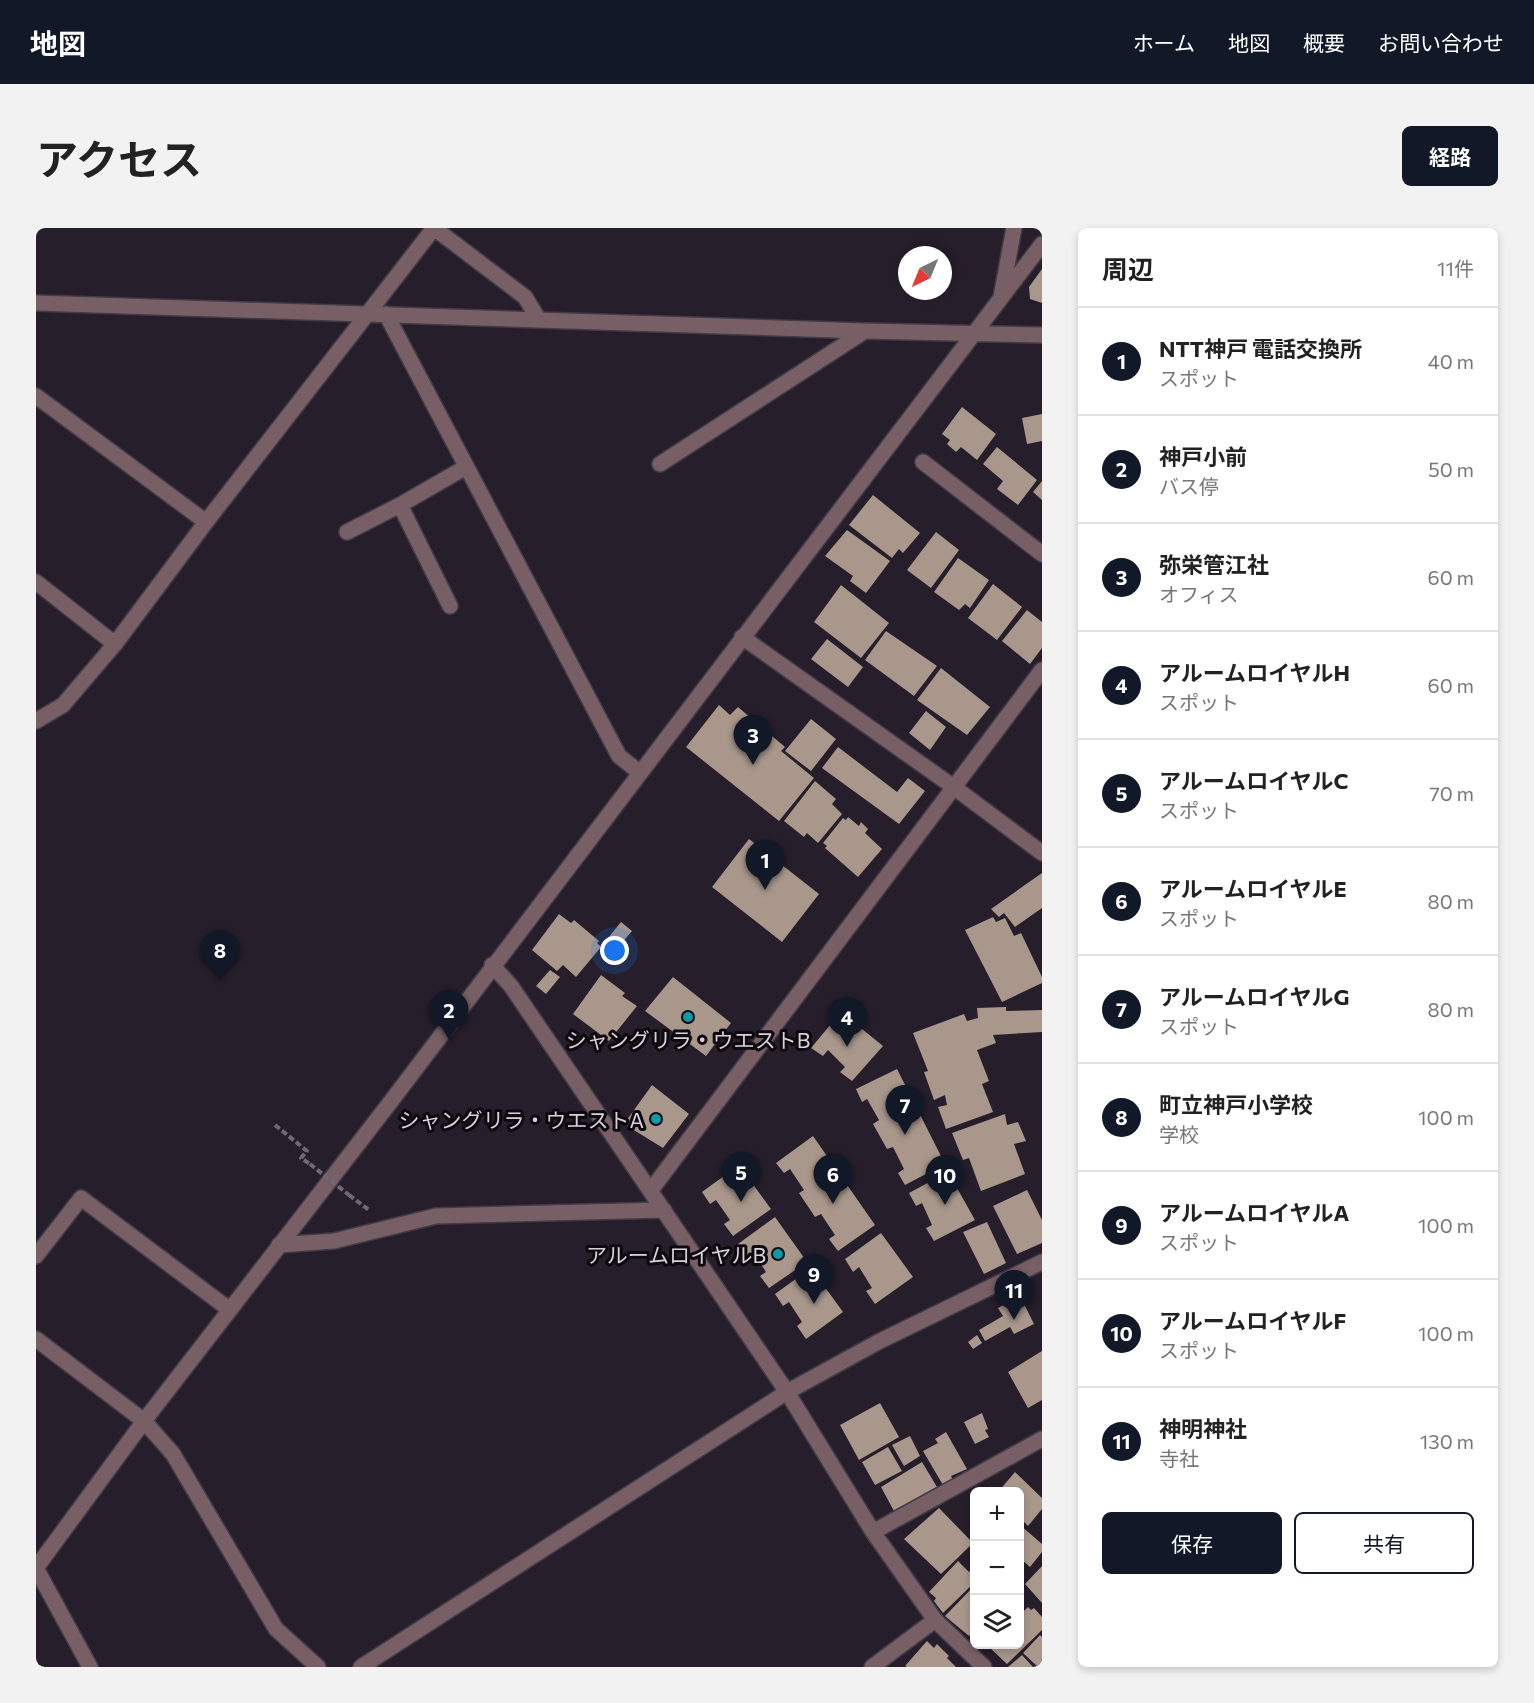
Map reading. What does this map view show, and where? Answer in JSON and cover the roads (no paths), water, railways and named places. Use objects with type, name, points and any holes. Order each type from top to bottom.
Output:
[{"type":"street","points":[[36,721],[63,705],[115,644],[206,522],[434,228],[525,297],[539,320]]},
{"type":"street","points":[[1000,300],[1014,228]]},
{"type":"street","points":[[90,1667],[36,1568],[144,1421],[1042,244]]},
{"type":"street","points":[[36,303],[1042,335]]},
{"type":"street","points":[[386,314],[619,756],[639,772]]},
{"type":"street","points":[[660,464],[865,331]]},
{"type":"street","points":[[36,396],[206,522]]},
{"type":"street","points":[[923,462],[1042,554]]},
{"type":"street","points":[[347,532],[466,467]]},
{"type":"street","points":[[400,505],[450,606]]},
{"type":"street","points":[[36,582],[115,644]]},
{"type":"street","points":[[742,637],[955,788],[1042,853]]},
{"type":"street","points":[[651,1190],[1042,670]]},
{"type":"street","points":[[492,966],[511,986],[787,1392],[873,1532],[935,1620],[984,1667]]},
{"type":"street","points":[[36,1256],[81,1198],[230,1310]]},
{"type":"street","points":[[279,1245],[334,1241],[436,1216],[517,1212],[664,1210]]},
{"type":"street","points":[[361,1667],[787,1392],[878,1342],[1042,1262]]},
{"type":"street","points":[[36,1339],[144,1421],[173,1454],[276,1629],[318,1667]]},
{"type":"street","points":[[873,1532],[1042,1439]]},
{"type":"street","points":[[872,1667],[935,1620]]},
{"type":"place","name":"弥栄管江社","points":[[753,765]]},
{"type":"place","name":"NTT神戸 電話交換所","points":[[765,890]]},
{"type":"place","name":"町立神戸小学校","points":[[220,980]]},
{"type":"place","name":"シャングリラ・ウエストB","points":[[688,1017]]},
{"type":"place","name":"神戸小前","points":[[449,1040]]},
{"type":"place","name":"アルームロイヤルH","points":[[847,1047]]},
{"type":"place","name":"シャングリラ・ウエストA","points":[[656,1119]]},
{"type":"place","name":"アルームロイヤルG","points":[[905,1135]]},
{"type":"place","name":"アルームロイヤルC","points":[[741,1202]]},
{"type":"place","name":"アルームロイヤルE","points":[[833,1204]]},
{"type":"place","name":"アルームロイヤルF","points":[[945,1205]]},
{"type":"place","name":"アルームロイヤルB","points":[[778,1254]]},
{"type":"place","name":"アルームロイヤルA","points":[[814,1304]]},
{"type":"place","name":"神明神社","points":[[1014,1320]]}]
